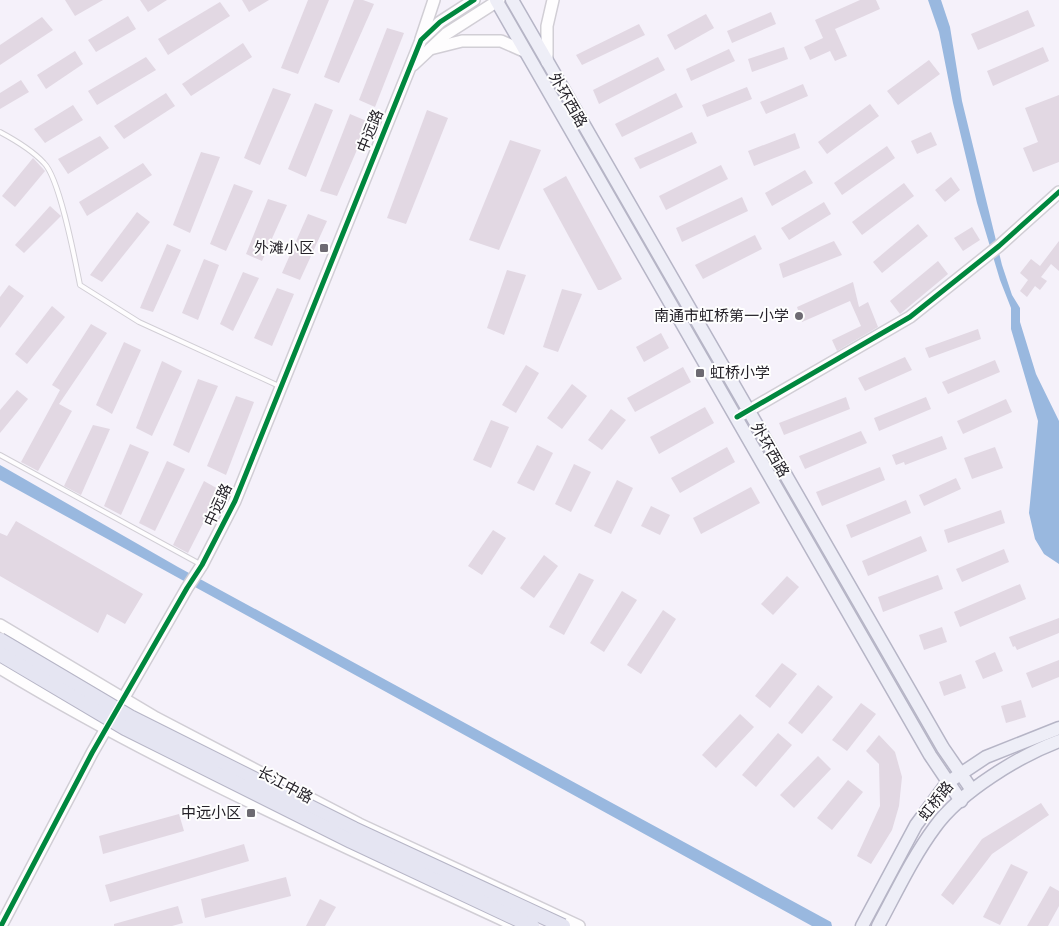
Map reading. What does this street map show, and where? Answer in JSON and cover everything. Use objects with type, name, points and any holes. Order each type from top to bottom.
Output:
[{"type":"highway","name":"长江中路","points":[[0,640],[130,717],[354,829],[564,926]]},
{"type":"highway","name":"长江中路","points":[[0,654],[125,728],[342,836],[532,926]]},
{"type":"main road","name":"外环西路","points":[[497,0],[526,52],[742,414],[959,774],[972,790]]},
{"type":"main road","name":"外环西路","points":[[512,0],[947,783],[962,801]]},
{"type":"main road","name":"虹桥路","points":[[862,926],[916,826],[947,783],[986,757],[1059,728]]},
{"type":"main road","name":"虹桥路","points":[[878,926],[936,826],[972,790],[1005,769],[1059,741]]},
{"type":"street","points":[[421,40],[434,0]]},
{"type":"street","name":"中远路","points":[[1,926],[122,699],[200,568],[236,501],[421,40],[440,22],[474,0]]},
{"type":"street","name":"中远路","points":[[408,70],[446,34],[497,0]]},
{"type":"street","points":[[547,62],[548,26],[553,0]]},
{"type":"street","points":[[429,49],[462,41],[500,41],[526,52]]},
{"type":"street","points":[[742,414],[910,317],[999,246],[1059,192]]},
{"type":"street","name":"长江中路","points":[[0,625],[122,699],[359,824],[579,926]]},
{"type":"street","name":"长江中路","points":[[0,668],[71,711],[272,812],[516,926]]},
{"type":"lane","points":[[0,132],[15,140],[46,164],[59,197],[80,285],[139,322],[281,388]]},
{"type":"lane","points":[[0,455],[200,568]]},
{"type":"water","points":[[928,0],[941,0],[950,27],[962,101],[1002,265],[1012,295],[1020,308],[1020,322],[1036,374],[1059,421],[1059,564],[1044,554],[1035,539],[1029,513],[1038,421],[1011,329],[1011,308],[1000,280],[977,203],[953,103],[939,32]]},
{"type":"water","points":[[0,465],[178,567],[831,922],[832,926],[812,926],[0,480]]},
{"type":"building","points":[[65,0],[103,0],[75,16]]},
{"type":"building","points":[[140,0],[167,0],[148,12]]},
{"type":"building","points":[[242,0],[269,0],[249,12]]},
{"type":"building","points":[[308,0],[329,0],[298,74],[281,68]]},
{"type":"building","points":[[354,0],[363,0],[374,4],[339,83],[324,77]]},
{"type":"building","points":[[860,0],[876,0],[880,9],[835,29],[847,56],[835,61],[830,51],[810,60],[804,47],[823,38],[815,20]]},
{"type":"building","points":[[220,2],[230,16],[168,55],[158,39]]},
{"type":"building","points":[[1028,10],[1035,26],[978,50],[971,34]]},
{"type":"building","points":[[771,12],[776,24],[732,43],[727,31]]},
{"type":"building","points":[[706,14],[714,28],[675,50],[667,35]]},
{"type":"building","points":[[128,16],[136,29],[96,52],[88,40]]},
{"type":"building","points":[[42,17],[53,30],[0,65],[0,45]]},
{"type":"building","points":[[639,24],[645,35],[582,65],[576,55]]},
{"type":"building","points":[[387,28],[404,33],[375,107],[359,100]]},
{"type":"building","points":[[243,43],[252,57],[191,96],[182,84]]},
{"type":"building","points":[[784,47],[788,59],[752,72],[748,59]]},
{"type":"building","points":[[1043,47],[1049,61],[993,86],[987,71]]},
{"type":"building","points":[[729,49],[735,61],[691,81],[686,69]]},
{"type":"building","points":[[75,51],[83,64],[46,89],[37,75]]},
{"type":"building","points":[[146,57],[156,70],[97,105],[88,91]]},
{"type":"building","points":[[658,57],[665,70],[599,104],[593,90]]},
{"type":"building","points":[[929,60],[940,74],[898,105],[887,91]]},
{"type":"building","points":[[21,80],[29,92],[0,109],[0,93]]},
{"type":"building","points":[[803,84],[808,96],[766,114],[760,102]]},
{"type":"building","points":[[747,87],[752,99],[707,117],[702,105]]},
{"type":"building","points":[[273,88],[291,94],[260,165],[244,158]]},
{"type":"building","points":[[166,93],[175,106],[124,139],[114,126]]},
{"type":"building","points":[[676,93],[683,107],[622,137],[615,124]]},
{"type":"building","points":[[1059,95],[1059,162],[1033,172],[1023,148],[1038,142],[1025,108]]},
{"type":"building","points":[[315,103],[333,110],[306,177],[288,169]]},
{"type":"building","points":[[870,104],[879,116],[827,154],[818,142]]},
{"type":"building","points":[[73,105],[83,120],[45,143],[34,129]]},
{"type":"building","points":[[427,110],[448,118],[406,224],[387,218]]},
{"type":"building","points":[[350,114],[369,122],[337,196],[320,191]]},
{"type":"building","points":[[692,132],[697,143],[640,169],[634,158]]},
{"type":"building","points":[[931,132],[937,145],[917,154],[911,141]]},
{"type":"building","points":[[795,133],[800,148],[754,166],[748,151]]},
{"type":"building","points":[[100,136],[109,148],[68,174],[58,159]]},
{"type":"building","points":[[510,140],[541,150],[499,250],[469,240]]},
{"type":"building","points":[[887,146],[895,158],[842,195],[834,183]]},
{"type":"building","points":[[201,152],[220,157],[190,233],[173,225]]},
{"type":"building","points":[[33,158],[45,171],[15,207],[2,196]]},
{"type":"building","points":[[143,163],[152,175],[87,216],[79,202]]},
{"type":"building","points":[[721,165],[728,179],[666,210],[659,196]]},
{"type":"building","points":[[805,170],[813,183],[772,206],[765,193]]},
{"type":"building","points":[[566,176],[622,279],[601,290],[598,290],[543,189]]},
{"type":"building","points":[[951,177],[960,190],[945,202],[935,190]]},
{"type":"building","points":[[904,183],[914,196],[862,235],[852,222]]},
{"type":"building","points":[[234,184],[253,191],[226,251],[210,244]]},
{"type":"building","points":[[742,197],[748,211],[682,242],[676,228]]},
{"type":"building","points":[[268,199],[287,205],[262,261],[246,254]]},
{"type":"building","points":[[824,202],[831,214],[789,240],[781,228]]},
{"type":"building","points":[[50,206],[61,216],[24,253],[15,245]]},
{"type":"building","points":[[137,212],[150,222],[102,282],[90,275]]},
{"type":"building","points":[[308,214],[327,221],[300,280],[282,273]]},
{"type":"building","points":[[918,224],[928,236],[882,273],[873,262]]},
{"type":"building","points":[[972,227],[980,240],[963,251],[954,238]]},
{"type":"building","points":[[755,235],[762,249],[703,279],[695,265]]},
{"type":"building","points":[[834,241],[842,255],[783,278],[779,264]]},
{"type":"building","points":[[1059,241],[1059,271],[1051,264],[1041,277],[1047,281],[1040,290],[1035,286],[1027,297],[1020,291],[1028,280],[1020,273],[1031,259],[1040,266]]},
{"type":"building","points":[[167,244],[181,250],[153,312],[140,308]]},
{"type":"building","points":[[204,259],[219,265],[198,320],[182,313]]},
{"type":"building","points":[[938,261],[948,274],[900,314],[890,301]]},
{"type":"building","points":[[507,270],[526,275],[504,335],[487,328]]},
{"type":"building","points":[[243,272],[259,278],[233,331],[220,324]]},
{"type":"building","points":[[853,282],[859,307],[868,302],[878,327],[837,351],[832,340],[861,326],[850,301],[802,322],[797,307]]},
{"type":"building","points":[[9,285],[24,296],[0,328],[0,297]]},
{"type":"building","points":[[277,288],[294,294],[272,346],[254,338]]},
{"type":"building","points":[[562,289],[582,294],[558,352],[543,347]]},
{"type":"building","points":[[52,306],[65,317],[27,364],[15,354]]},
{"type":"building","points":[[91,324],[107,333],[59,404],[72,411],[38,471],[21,462],[60,390],[52,385]]},
{"type":"building","points":[[978,329],[981,339],[929,358],[925,348]]},
{"type":"building","points":[[661,333],[669,348],[644,362],[636,347]]},
{"type":"building","points":[[124,342],[141,350],[112,414],[96,405]]},
{"type":"building","points":[[905,357],[912,370],[865,391],[858,378]]},
{"type":"building","points":[[995,360],[1000,372],[948,394],[942,382]]},
{"type":"building","points":[[162,361],[182,371],[152,436],[136,428]]},
{"type":"building","points":[[526,365],[539,373],[516,413],[502,405]]},
{"type":"building","points":[[683,367],[691,382],[635,412],[627,398]]},
{"type":"building","points":[[198,379],[218,386],[189,453],[173,445]]},
{"type":"building","points":[[572,384],[587,396],[562,429],[547,418]]},
{"type":"building","points":[[17,390],[28,399],[0,433],[0,410]]},
{"type":"building","points":[[236,396],[254,402],[226,475],[207,466]]},
{"type":"building","points":[[846,397],[850,409],[784,435],[779,423]]},
{"type":"building","points":[[926,397],[931,409],[879,431],[874,418]]},
{"type":"building","points":[[1006,399],[1012,412],[963,434],[957,421]]},
{"type":"building","points":[[705,407],[714,423],[659,454],[650,437]]},
{"type":"building","points":[[611,409],[626,420],[602,450],[588,440]]},
{"type":"building","points":[[491,420],[509,427],[491,468],[473,460]]},
{"type":"building","points":[[93,425],[110,429],[81,495],[64,486]]},
{"type":"building","points":[[861,431],[867,443],[805,469],[799,456]]},
{"type":"building","points":[[942,436],[947,449],[905,465],[904,462],[896,465],[892,455]]},
{"type":"building","points":[[130,444],[149,452],[121,515],[104,506]]},
{"type":"building","points":[[537,445],[553,453],[534,491],[517,483]]},
{"type":"building","points":[[727,447],[735,462],[680,493],[671,478]]},
{"type":"building","points":[[995,447],[1003,468],[972,479],[964,458]]},
{"type":"building","points":[[167,461],[185,469],[155,531],[139,523]]},
{"type":"building","points":[[574,464],[591,472],[571,512],[555,504]]},
{"type":"building","points":[[880,467],[885,480],[822,506],[816,492]]},
{"type":"building","points":[[956,478],[961,489],[924,506],[919,495]]},
{"type":"building","points":[[617,480],[633,488],[611,534],[594,526]]},
{"type":"building","points":[[204,481],[220,490],[188,553],[173,545]]},
{"type":"building","points":[[751,487],[760,503],[701,534],[693,518]]},
{"type":"building","points":[[906,500],[911,513],[851,538],[846,525]]},
{"type":"building","points":[[651,506],[670,515],[660,535],[641,526]]},
{"type":"building","points":[[1001,510],[1005,523],[948,543],[944,530]]},
{"type":"building","points":[[16,521],[143,594],[125,624],[107,614],[98,633],[0,576],[0,533],[7,536]]},
{"type":"building","points":[[493,530],[506,538],[482,575],[468,566]]},
{"type":"building","points":[[921,536],[927,551],[868,576],[862,561]]},
{"type":"building","points":[[1004,549],[1009,562],[962,582],[956,569]]},
{"type":"building","points":[[544,555],[558,566],[534,598],[520,588]]},
{"type":"building","points":[[579,573],[594,580],[564,635],[549,627]]},
{"type":"building","points":[[938,575],[943,589],[883,612],[878,597]]},
{"type":"building","points":[[787,576],[799,587],[773,615],[761,604]]},
{"type":"building","points":[[1020,584],[1026,599],[960,627],[954,612]]},
{"type":"building","points":[[622,591],[637,600],[604,652],[590,643]]},
{"type":"building","points":[[663,610],[676,619],[641,674],[627,665]]},
{"type":"building","points":[[1059,618],[1059,633],[1017,650],[1015,646],[1013,647],[1009,637]]},
{"type":"building","points":[[942,627],[947,642],[924,650],[919,635]]},
{"type":"building","points":[[995,652],[1003,671],[983,679],[975,661]]},
{"type":"building","points":[[1059,660],[1059,677],[1032,688],[1026,673]]},
{"type":"building","points":[[782,663],[797,674],[770,708],[755,696]]},
{"type":"building","points":[[961,674],[966,688],[944,696],[939,682]]},
{"type":"building","points":[[818,685],[833,697],[802,734],[788,723]]},
{"type":"building","points":[[1021,700],[1026,717],[1006,723],[1001,706]]},
{"type":"building","points":[[861,703],[876,714],[847,751],[832,740]]},
{"type":"building","points":[[740,714],[754,727],[716,768],[702,755]]},
{"type":"building","points":[[778,733],[792,745],[756,787],[742,775]]},
{"type":"building","points":[[879,735],[895,752],[902,777],[899,806],[892,830],[871,864],[857,856],[880,806],[879,764],[866,751]]},
{"type":"building","points":[[818,756],[831,769],[794,808],[780,795]]},
{"type":"building","points":[[848,780],[863,792],[832,830],[817,818]]},
{"type":"building","points":[[1041,803],[1049,815],[992,854],[953,905],[941,895],[982,839]]},
{"type":"building","points":[[179,814],[184,831],[103,854],[99,836]]},
{"type":"building","points":[[244,844],[249,861],[110,902],[105,885]]},
{"type":"building","points":[[1011,864],[1028,872],[1000,925],[983,917]]},
{"type":"building","points":[[286,877],[291,896],[205,918],[201,899]]},
{"type":"building","points":[[1050,886],[1059,891],[1059,906],[1048,926],[1027,926]]},
{"type":"building","points":[[320,899],[336,907],[325,926],[306,926]]},
{"type":"building","points":[[178,906],[183,923],[172,926],[114,926],[114,924]]},
{"type":"cycle path","points":[[1,926],[92,753],[202,565],[235,501],[421,40],[440,22],[474,0]]},
{"type":"cycle path","points":[[737,417],[910,317],[999,246],[1059,192]]},
{"type":"place","name":"外滩小区","points":[[324,248]]},
{"type":"place","name":"南通市虹桥第一小学","points":[[799,316]]},
{"type":"place","name":"虹桥小学","points":[[700,373]]},
{"type":"place","name":"中远小区","points":[[251,813]]}]
